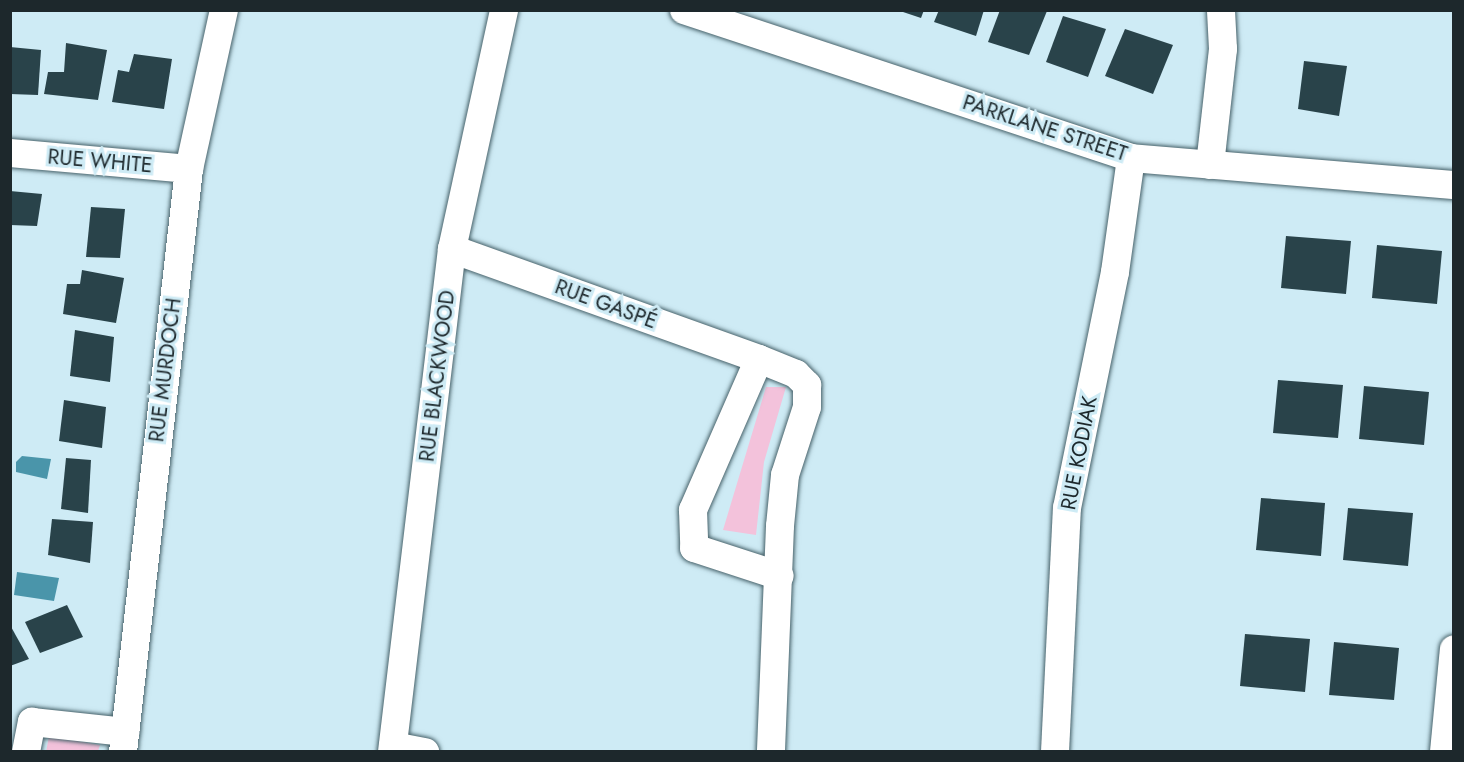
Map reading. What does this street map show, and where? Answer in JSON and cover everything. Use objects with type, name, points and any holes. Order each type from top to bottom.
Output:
[{"type":"street","name":"RUE MURDOCH","points":[[26,752],[32,722],[124,742],[189,169],[224,10]]},
{"type":"street","name":"RUE BLACKWOOD","points":[[425,752],[393,749],[452,249],[504,10]]},
{"type":"street","points":[[1210,165],[1223,49],[1221,10]]},
{"type":"street","name":"PARKLANE STREET","points":[[696,12],[1131,158],[1454,185]]},
{"type":"street","name":"RUE WHITE","points":[[10,153],[189,169]]},
{"type":"street","name":"RUE KODIAK","points":[[1055,752],[1067,508],[1115,272],[1131,158]]},
{"type":"street","name":"RUE GASPÉ","points":[[452,249],[759,359],[796,374],[807,385],[807,407],[785,475],[780,526],[780,576],[771,752]]},
{"type":"street","points":[[759,359],[693,510],[694,548],[780,576]]},
{"type":"street","points":[[1444,752],[1454,649]]},
{"type":"shaded area","points":[[766,387],[786,387],[764,462],[756,535],[723,530]]},
{"type":"shaded area","points":[[49,736],[100,745],[98,751],[46,752]]},
{"type":"water","points":[[22,456],[51,459],[47,479],[16,472],[16,462]]},
{"type":"water","points":[[17,572],[59,578],[54,601],[14,595]]},
{"type":"building","points":[[897,10],[924,10],[921,18]]},
{"type":"building","points":[[939,10],[984,10],[976,36],[934,22]]},
{"type":"building","points":[[1000,10],[1047,11],[1029,55],[988,42]]},
{"type":"building","points":[[1063,16],[1106,29],[1088,77],[1046,62]]},
{"type":"building","points":[[1125,29],[1173,45],[1153,94],[1105,76]]},
{"type":"building","points":[[66,43],[107,50],[98,100],[44,94],[48,72],[64,72]]},
{"type":"building","points":[[10,47],[41,50],[38,95],[10,94]]},
{"type":"building","points":[[134,54],[172,59],[164,109],[112,102],[118,70],[129,72]]},
{"type":"building","points":[[1304,61],[1347,66],[1339,116],[1298,109]]},
{"type":"building","points":[[10,191],[42,194],[37,226],[10,225]]},
{"type":"building","points":[[91,207],[125,209],[120,258],[86,257]]},
{"type":"building","points":[[1286,236],[1351,241],[1346,294],[1281,288]]},
{"type":"building","points":[[1377,245],[1442,251],[1437,304],[1372,298]]},
{"type":"building","points":[[82,270],[124,278],[116,323],[63,314],[67,284],[80,284]]},
{"type":"building","points":[[75,330],[114,337],[110,382],[70,376]]},
{"type":"building","points":[[1278,380],[1343,385],[1338,438],[1273,433]]},
{"type":"building","points":[[1364,386],[1429,392],[1424,445],[1359,439]]},
{"type":"building","points":[[64,400],[106,407],[102,448],[59,441]]},
{"type":"building","points":[[66,458],[91,460],[88,513],[61,509]]},
{"type":"building","points":[[1261,498],[1325,503],[1321,556],[1256,550]]},
{"type":"building","points":[[1348,508],[1413,513],[1408,566],[1343,560]]},
{"type":"building","points":[[52,519],[93,522],[90,563],[48,555]]},
{"type":"building","points":[[67,605],[83,637],[40,653],[25,622]]},
{"type":"building","points":[[10,625],[29,659],[10,666]]},
{"type":"building","points":[[1245,634],[1310,639],[1305,692],[1240,686]]},
{"type":"building","points":[[1334,642],[1399,648],[1394,700],[1329,695]]}]
